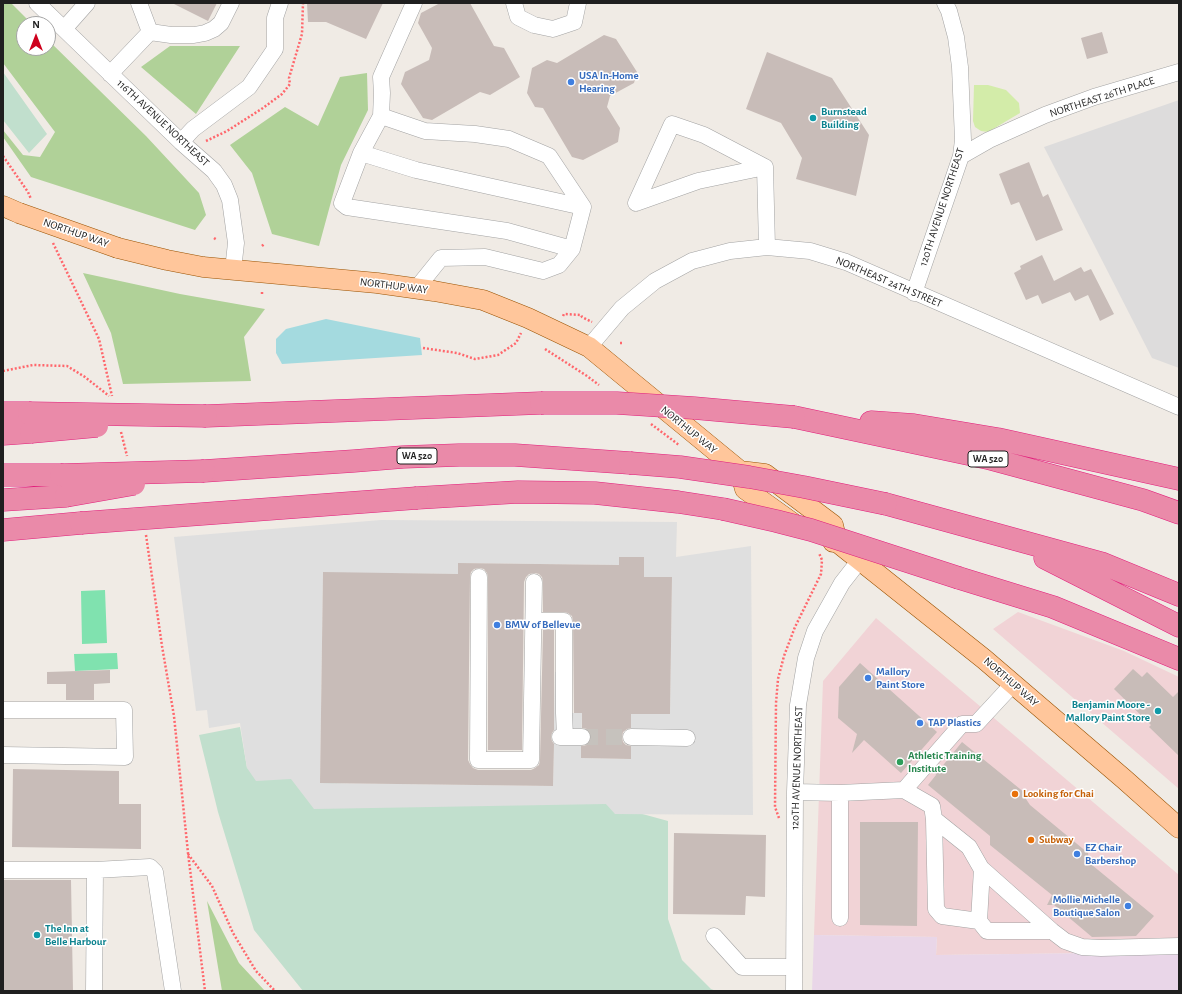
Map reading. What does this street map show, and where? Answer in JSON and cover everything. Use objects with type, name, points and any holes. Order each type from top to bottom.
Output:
[{"type":"highway","name":"WA 520","points":[[3,434],[30,422],[541,403],[625,404],[694,408],[794,417],[987,458],[1143,500],[1179,513]]},
{"type":"highway","points":[[3,414],[30,422]]},
{"type":"highway","points":[[794,417],[914,425],[998,439],[1179,479]]},
{"type":"highway","name":"WA 520","points":[[3,474],[204,471],[403,457],[459,455],[515,455],[680,467],[749,477],[886,504],[1101,563],[1179,595]]},
{"type":"highway","points":[[3,500],[66,496],[204,471]]},
{"type":"highway","points":[[3,530],[417,498],[518,492],[595,493],[678,502],[723,509],[811,530],[1053,607],[1179,659]]},
{"type":"highway","points":[[1003,536],[1179,626]]},
{"type":"main road","name":"NORTHUP WAY","points":[[19,208],[118,248],[167,260],[203,267],[377,283],[416,288],[483,300],[528,318],[589,347],[740,471],[765,474],[833,525],[837,542],[984,659],[1179,828]]},
{"type":"street","name":"116TH AVENUE NORTHEAST","points":[[37,3],[181,142],[214,171],[224,185],[230,200],[236,243],[233,270]]},
{"type":"street","points":[[64,29],[88,3]]},
{"type":"street","points":[[139,3],[150,32]]},
{"type":"street","points":[[150,32],[171,35],[194,35],[205,33],[214,29],[221,22],[231,3]]},
{"type":"street","points":[[181,142],[192,129],[249,87],[275,49],[275,18],[280,3]]},
{"type":"street","points":[[414,3],[381,77],[381,116],[361,153],[342,203],[347,208],[507,231],[572,249]]},
{"type":"street","points":[[514,3],[518,17],[534,26],[553,30],[574,22],[578,3]]},
{"type":"street","name":"120TH AVENUE NORTHEAST","points":[[914,293],[961,156],[963,140],[960,67],[956,37],[949,11],[945,3]]},
{"type":"street","points":[[110,74],[150,32]]},
{"type":"street","name":"NORTHEAST 26TH PLACE","points":[[961,156],[990,140],[1045,115],[1094,97],[1179,72]]},
{"type":"street","points":[[381,116],[426,131],[475,134],[509,139],[550,156],[583,207],[572,249],[559,265],[543,271],[485,257],[441,258],[416,288]]},
{"type":"street","points":[[672,124],[704,135],[765,167],[698,181],[636,203],[672,124]]},
{"type":"street","points":[[361,153],[416,170],[583,207]]},
{"type":"street","points":[[765,167],[767,246]]},
{"type":"street","name":"NORTHEAST 24TH STREET","points":[[589,347],[622,308],[655,281],[692,261],[730,250],[767,246],[810,251],[846,262],[914,293],[1179,407]]},
{"type":"street","name":"120TH AVENUE NORTHEAST","points":[[794,991],[795,792],[798,705],[806,658],[815,631],[842,583],[860,560]]},
{"type":"street","points":[[479,577],[478,760],[531,760],[534,582]]},
{"type":"street","points":[[534,621],[564,621],[563,737],[582,737]]},
{"type":"street","points":[[904,790],[962,724],[976,724],[1013,684]]},
{"type":"street","points":[[3,710],[124,710],[125,757],[3,755]]},
{"type":"street","points":[[631,737],[687,738]]},
{"type":"street","points":[[795,792],[904,790],[932,806],[934,819],[936,909],[942,916],[978,921],[987,932],[1052,932]]},
{"type":"street","points":[[840,792],[840,918]]},
{"type":"street","points":[[934,819],[969,847],[982,869],[1052,932],[1065,941],[1082,947],[1101,948],[1179,946]]},
{"type":"street","points":[[3,870],[95,870],[150,867],[155,872],[174,991]]},
{"type":"street","points":[[978,921],[982,869]]},
{"type":"street","points":[[94,991],[95,870]]},
{"type":"street","points":[[714,936],[742,967],[794,967]]},
{"type":"path","points":[[3,156],[28,192],[19,208]]},
{"type":"path","points":[[3,371],[32,365],[67,366],[86,377],[114,400],[99,339],[51,241]]},
{"type":"path","points":[[564,314],[581,315],[582,317]]},
{"type":"path","points":[[423,348],[457,353],[475,359],[498,355],[516,343],[528,318]]},
{"type":"path","points":[[544,350],[599,385]]},
{"type":"path","points":[[650,423],[681,447]]},
{"type":"path","points":[[121,430],[128,460]]},
{"type":"path","points":[[146,534],[162,646],[174,716],[188,853],[205,991]]},
{"type":"path","points":[[775,772],[775,807]]},
{"type":"path","points":[[188,853],[212,886],[233,934],[256,971],[275,991]]},
{"type":"shaded area","points":[[1179,100],[1179,368],[1152,358],[1044,147]]},
{"type":"shaded area","points":[[381,520],[677,522],[676,557],[751,546],[753,815],[615,814],[606,804],[314,809],[291,779],[256,781],[247,768],[240,723],[209,728],[207,710],[196,711],[174,537]],"holes":[[[619,557],[644,557],[644,577],[672,578],[670,714],[631,714],[631,759],[581,758],[582,713],[572,713],[572,672],[555,672],[553,786],[320,783],[323,573],[458,574],[458,563],[619,565]]]},
{"type":"shaded area","points":[[1018,612],[1124,651],[1179,677],[1179,789],[993,629]]},
{"type":"shaded area","points":[[876,618],[1179,875],[1179,952],[936,955],[937,937],[814,935],[823,681]]},
{"type":"shaded area","points":[[814,935],[937,937],[936,955],[1179,952],[1179,991],[812,991]]},
{"type":"green space","points":[[3,3],[11,3],[24,16],[16,16],[16,56],[56,56],[56,48],[146,136],[199,193],[206,215],[195,230],[31,177],[3,137],[3,130],[23,155],[40,157],[55,132],[3,63]]},
{"type":"green space","points":[[170,46],[240,46],[196,114],[141,67]]},
{"type":"green space","points":[[3,72],[47,134],[29,153],[3,120]]},
{"type":"green space","points":[[367,73],[368,110],[341,165],[319,246],[272,234],[252,173],[230,145],[285,107],[318,126],[340,77]]},
{"type":"green space","points":[[974,85],[988,85],[1006,90],[1019,103],[1020,113],[988,132],[981,131],[975,127],[973,121]]},
{"type":"green space","points":[[83,273],[180,294],[265,309],[244,337],[251,381],[123,384],[111,333]]},
{"type":"green space","points":[[105,590],[107,643],[82,644],[81,591]]},
{"type":"green space","points":[[117,653],[118,669],[75,671],[74,654]]},
{"type":"green space","points":[[240,727],[247,768],[291,779],[553,804],[606,804],[668,821],[668,919],[682,960],[711,989],[716,991],[303,991],[254,930],[218,812],[199,735]]},
{"type":"green space","points":[[207,901],[239,963],[265,991],[222,991]]},
{"type":"water","points":[[326,319],[420,338],[422,355],[282,364],[276,353],[276,339],[286,329]]},
{"type":"building","points":[[172,3],[217,3],[208,21]]},
{"type":"building","points":[[307,3],[383,3],[366,39],[326,22],[308,22]]},
{"type":"building","points":[[440,3],[470,3],[494,46],[504,48],[520,77],[490,95],[480,92],[432,120],[423,118],[401,84],[405,72],[429,60],[432,48],[418,23],[421,13]]},
{"type":"building","points":[[1102,32],[1108,53],[1087,59],[1081,38]]},
{"type":"building","points":[[604,35],[616,39],[637,72],[634,83],[610,96],[607,107],[620,128],[618,142],[583,160],[572,157],[543,108],[535,107],[527,93],[532,68],[547,60],[557,63]]},
{"type":"building","name":"Burnstead Building","points":[[767,52],[832,78],[869,135],[856,196],[796,179],[802,158],[781,123],[746,109]]},
{"type":"building","points":[[1029,162],[1043,197],[1048,194],[1063,230],[1036,241],[1019,202],[1011,205],[999,174]]},
{"type":"building","points":[[1042,255],[1054,281],[1081,267],[1084,272],[1091,269],[1114,314],[1100,321],[1088,295],[1075,301],[1070,292],[1042,304],[1038,295],[1026,300],[1014,273],[1021,269],[1020,266]]},
{"type":"building","name":"BMW of Bellevue","points":[[619,557],[644,557],[644,577],[672,577],[670,714],[631,714],[631,728],[623,732],[622,737],[623,742],[626,745],[631,746],[631,759],[581,758],[581,746],[587,745],[591,737],[587,729],[582,728],[582,713],[574,713],[572,616],[564,612],[543,612],[542,577],[535,573],[529,574],[524,582],[522,750],[488,750],[488,577],[484,569],[479,568],[474,569],[471,572],[470,577],[468,760],[473,768],[478,770],[531,770],[539,765],[543,630],[554,630],[554,730],[551,737],[554,744],[553,786],[320,783],[323,572],[458,574],[458,563],[619,565]]},
{"type":"building","points":[[860,663],[937,732],[901,773],[864,740],[852,753],[857,734],[838,718],[839,687]]},
{"type":"building","name":"Benjamin Moore - Mallory Paint Store","points":[[1133,669],[1142,677],[1147,672],[1173,697],[1179,691],[1179,756],[1149,727],[1151,725],[1114,689]]},
{"type":"building","points":[[110,670],[110,683],[94,684],[94,700],[66,700],[66,684],[47,684],[47,672]]},
{"type":"building","name":"Subway","points":[[962,742],[1025,793],[1026,799],[1030,805],[1088,853],[1089,860],[1092,865],[1154,916],[1136,936],[1092,937],[1054,905],[1047,905],[1052,895],[990,845],[990,836],[928,785],[936,775],[935,771],[940,769]]},
{"type":"building","points":[[13,769],[119,771],[119,804],[141,804],[141,849],[12,847]]},
{"type":"building","points":[[860,822],[918,822],[917,926],[860,925]]},
{"type":"building","points":[[674,833],[766,835],[765,897],[746,896],[745,915],[673,914]]},
{"type":"building","name":"The Inn at Belle Harbour","points":[[3,880],[71,880],[73,991],[3,991]]},
{"type":"tunnel","points":[[582,737],[631,737]]},
{"type":"place","name":"USA In-Home Hearing","points":[[571,82]]},
{"type":"place","name":"Burnstead Building","points":[[813,118]]},
{"type":"place","name":"BMW of Bellevue","points":[[497,625]]},
{"type":"place","name":"Mallory Paint Store","points":[[868,678]]},
{"type":"place","name":"Benjamin Moore - Mallory Paint Store","points":[[1158,711]]},
{"type":"place","name":"TAP Plastics","points":[[920,723]]},
{"type":"place","name":"Athletic Training Institute","points":[[900,762]]},
{"type":"place","name":"Looking for Chai","points":[[1015,794]]},
{"type":"place","name":"Subway","points":[[1031,840]]},
{"type":"place","name":"EZ Chair Barbershop","points":[[1077,854]]},
{"type":"place","name":"Mollie Michelle Boutique Salon","points":[[1128,906]]},
{"type":"place","name":"The Inn at Belle Harbour","points":[[37,935]]}]
